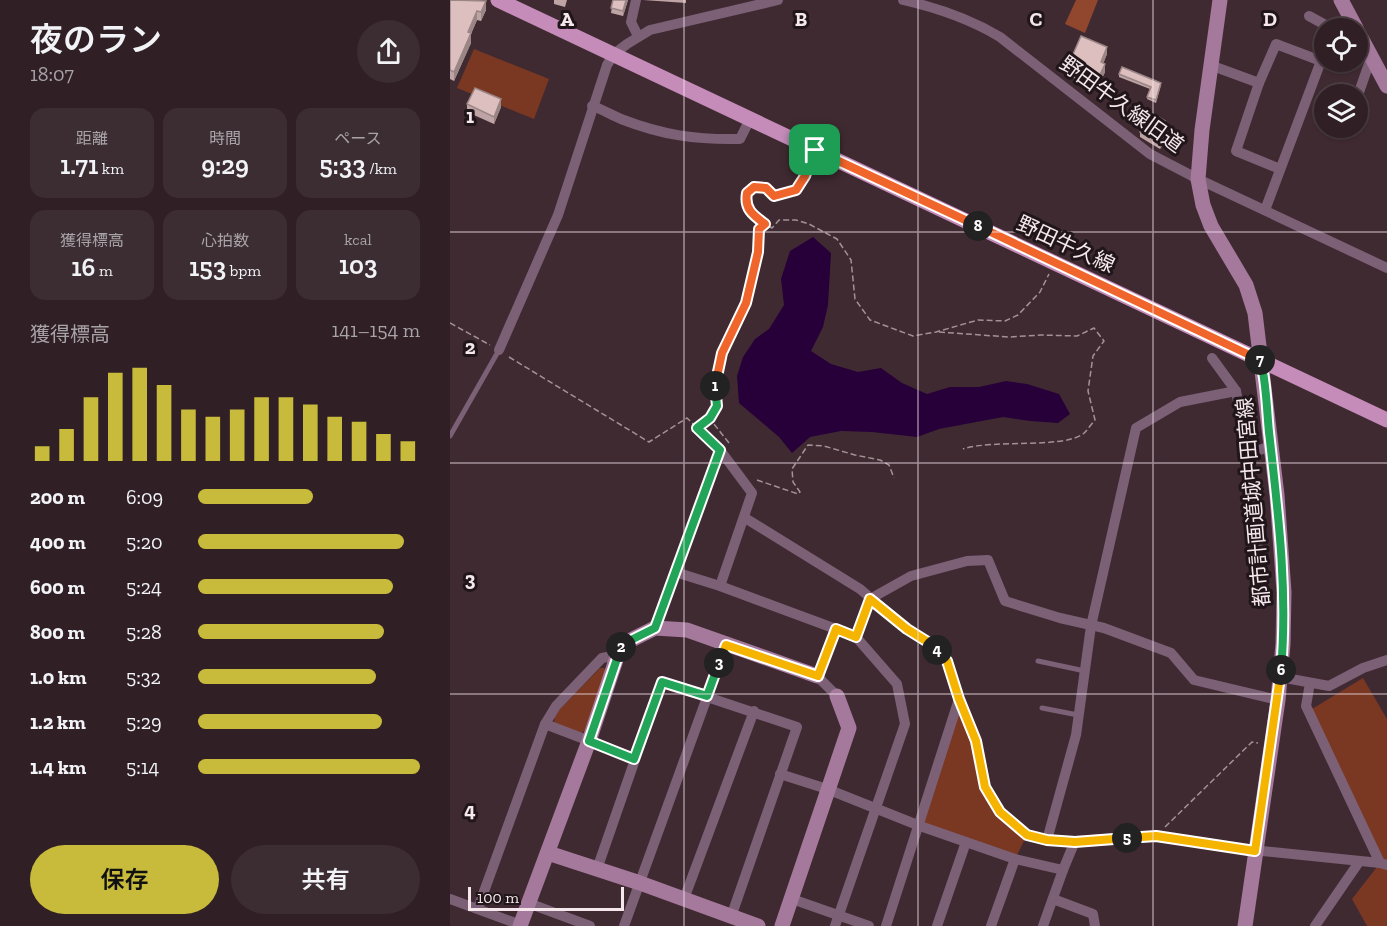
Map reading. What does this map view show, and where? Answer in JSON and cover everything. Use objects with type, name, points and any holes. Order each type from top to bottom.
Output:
[{"type":"main road","name":"野田牛久線","points":[[498,0],[750,119],[814,154],[1055,262],[1387,420]]},
{"type":"street","points":[[636,0],[631,22],[638,36]]},
{"type":"street","points":[[499,350],[558,215],[592,106],[607,65],[614,54],[638,36],[665,25],[778,0]]},
{"type":"street","name":"野田牛久線旧道","points":[[903,0],[933,7],[967,20],[1000,37],[1150,154],[1387,268]]},
{"type":"street","name":"都市計画道城中田宮線","points":[[1220,0],[1202,130],[1198,179],[1203,205],[1211,226],[1246,285],[1255,312],[1284,583],[1283,644],[1278,700],[1245,926]]},
{"type":"street","points":[[1341,0],[1350,18]]},
{"type":"street","points":[[1309,16],[1314,19]]},
{"type":"street","points":[[1265,210],[1321,61],[1276,44],[1259,82],[1236,151],[1280,169]]},
{"type":"street","points":[[1368,53],[1387,86]]},
{"type":"street","points":[[1362,84],[1371,58]]},
{"type":"street","points":[[1210,65],[1259,82]]},
{"type":"street","points":[[592,106],[647,128],[703,140],[740,140],[750,119]]},
{"type":"street","points":[[1212,358],[1236,391],[1248,454],[1258,551]]},
{"type":"street","points":[[1047,840],[1076,735],[1091,626],[1136,428],[1180,402],[1236,391]]},
{"type":"street","points":[[1248,454],[1271,446]]},
{"type":"street","points":[[720,450],[752,493],[720,586]]},
{"type":"street","points":[[655,628],[720,450]]},
{"type":"street","points":[[745,518],[860,590],[907,629],[931,644],[947,661],[976,741],[985,787],[1000,812],[1027,835],[1047,840],[1075,842],[1156,836],[1255,851],[1383,864]]},
{"type":"street","points":[[856,637],[870,599],[911,576],[967,561],[988,560],[1005,601],[1104,628],[1171,653],[1194,680],[1278,700]]},
{"type":"street","points":[[675,572],[720,586],[856,637],[897,684],[905,724],[837,921]]},
{"type":"street","points":[[450,900],[521,925],[589,741],[621,645],[655,628],[687,630],[818,676],[837,696],[849,728],[782,926]]},
{"type":"street","points":[[818,676],[836,629]]},
{"type":"street","points":[[624,926],[726,645]]},
{"type":"street","points":[[478,909],[545,724],[556,706],[602,658],[618,656]]},
{"type":"street","points":[[1280,677],[1329,686],[1363,668],[1387,660]]},
{"type":"street","points":[[597,869],[662,682],[754,711],[797,727],[731,917]]},
{"type":"street","points":[[1310,683],[1306,706],[1383,864]]},
{"type":"street","points":[[886,926],[959,699]]},
{"type":"street","points":[[684,899],[754,711]]},
{"type":"street","points":[[545,724],[634,759]]},
{"type":"street","points":[[780,774],[827,789],[920,826],[1015,859],[1062,870]]},
{"type":"street","points":[[937,926],[966,842]]},
{"type":"street","points":[[1043,926],[1062,870],[1075,842]]},
{"type":"street","points":[[548,853],[640,883],[758,926]]},
{"type":"street","points":[[992,926],[1015,859]]},
{"type":"street","points":[[1315,926],[1359,862]]},
{"type":"street","points":[[792,899],[837,921],[869,926]]},
{"type":"street","points":[[1053,899],[1093,914],[1095,926]]},
{"type":"street","points":[[528,903],[590,926]]},
{"type":"lane","points":[[450,436],[499,350]]},
{"type":"lane","points":[[1038,661],[1085,670]]},
{"type":"lane","points":[[1042,708],[1078,715]]},
{"type":"path","points":[[814,154],[796,190],[774,196],[766,188],[754,187],[747,193],[746,201],[750,212],[772,228],[779,220],[796,219],[837,239],[851,260],[855,299],[870,320],[913,336],[978,321],[1005,321],[1018,315],[1040,292],[1055,262]]},
{"type":"path","points":[[697,428],[710,418],[718,403],[715,388],[722,353],[746,303],[758,252],[759,229],[765,224]]},
{"type":"path","points":[[450,322],[650,442],[687,418],[720,450]]},
{"type":"path","points":[[936,332],[1009,337],[1041,334],[1077,336],[1094,328],[1104,341],[1093,356],[1088,391],[1095,420],[1083,434],[1064,441],[981,445],[963,449]]},
{"type":"path","points":[[710,418],[733,450]]},
{"type":"path","points":[[751,478],[798,494],[800,492],[793,482],[792,469],[808,445],[824,446],[880,460],[888,465],[894,478]]},
{"type":"path","points":[[1156,836],[1252,742],[1271,744]]},
{"type":"shaded area","points":[[1076,0],[1098,0],[1085,33],[1065,24]]},
{"type":"shaded area","points":[[474,49],[549,79],[534,119],[457,88]]},
{"type":"shaded area","points":[[813,237],[831,253],[828,305],[823,327],[811,351],[831,364],[858,372],[881,368],[902,383],[927,394],[950,387],[979,387],[1006,381],[1027,384],[1059,394],[1070,414],[1058,423],[1003,417],[939,429],[917,437],[841,431],[810,437],[792,453],[779,437],[739,403],[737,376],[743,357],[755,339],[769,329],[784,305],[781,279],[790,251]]},
{"type":"shaded area","points":[[600,668],[606,671],[585,730],[580,735],[554,725],[555,714]]},
{"type":"shaded area","points":[[1363,678],[1387,719],[1387,926],[1367,926],[1352,899],[1380,863],[1312,709]]},
{"type":"shaded area","points":[[959,699],[985,787],[1000,812],[1027,835],[1015,859],[920,826]]},
{"type":"building","points":[[450,0],[486,1],[481,12],[477,11],[468,32],[471,33],[454,72],[450,70]]},
{"type":"building","points":[[613,0],[626,0],[623,11],[611,8]]},
{"type":"building","points":[[1081,36],[1107,47],[1101,62],[1105,64],[1098,79],[1067,68]]},
{"type":"building","points":[[1122,67],[1161,83],[1156,100],[1147,97],[1151,87],[1119,74]]},
{"type":"building","points":[[475,88],[501,99],[494,117],[467,104]]},
{"type":"building","points":[[1152,113],[1165,121],[1162,126],[1169,130],[1160,144],[1140,132]]},
{"type":"route","points":[[815,150],[1261,360],[1277,495],[1284,592],[1283,644],[1278,700],[1255,851],[1156,836],[1075,842],[1047,840],[1027,835],[1000,812],[985,787],[976,741],[947,661],[931,644],[907,629],[870,599],[856,637],[836,629],[818,676],[726,645],[707,696],[662,682],[634,759],[589,741],[621,645],[655,628],[720,450],[697,428],[710,418],[718,403],[715,388],[722,353],[746,303],[758,252],[759,229],[765,224],[750,212],[746,201],[747,193],[754,187],[766,188],[774,196],[796,190],[805,176],[815,150]]}]
